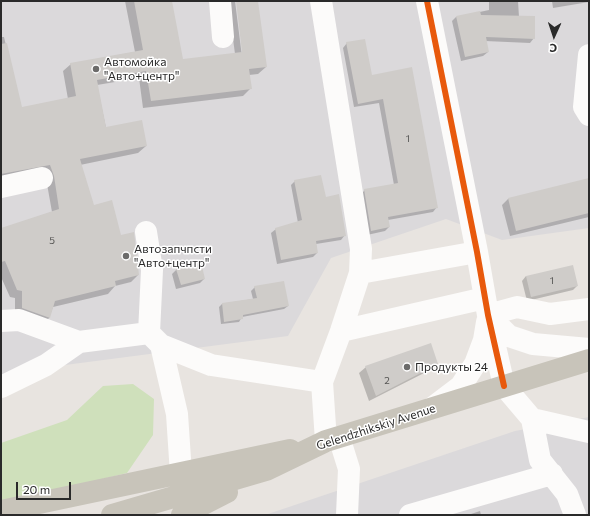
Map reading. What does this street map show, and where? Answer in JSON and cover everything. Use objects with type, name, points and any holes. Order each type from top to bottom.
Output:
[{"type":"main road","name":"Gelendzhikskiy Avenue","points":[[112,515],[133,511],[266,470],[333,439],[589,360]]},
{"type":"main road","points":[[1,511],[181,474],[333,439]]},
{"type":"main road","points":[[182,515],[203,509],[266,470]]},
{"type":"street","points":[[220,1],[223,37]]},
{"type":"street","points":[[321,1],[361,249],[360,273],[322,382],[333,439],[349,469],[347,515]]},
{"type":"street","points":[[427,1],[477,252],[486,306],[504,386],[532,419],[540,460],[567,494],[576,515]]},
{"type":"street","points":[[589,55],[584,107],[589,115]]},
{"type":"street","points":[[1,187],[42,178]]},
{"type":"street","points":[[146,232],[152,270],[155,339],[177,414],[181,474]]},
{"type":"street","points":[[360,273],[477,252]]},
{"type":"street","points":[[341,331],[486,306],[517,307],[550,314],[589,308]]},
{"type":"street","points":[[486,306],[509,336],[533,344],[589,349]]},
{"type":"street","points":[[431,409],[461,386],[475,364],[484,340],[486,306]]},
{"type":"street","points":[[1,322],[18,320],[79,342],[155,339],[211,364],[322,382]]},
{"type":"street","points":[[1,387],[46,365],[79,342]]},
{"type":"street","points":[[532,419],[589,432]]},
{"type":"street","points":[[410,515],[552,474]]},
{"type":"shaded area","points":[[1,1],[589,1],[589,228],[502,240],[446,219],[331,258],[288,336],[65,365],[1,385]]},
{"type":"shaded area","points":[[589,417],[589,515],[268,514],[515,431]]},
{"type":"green space","points":[[133,384],[154,399],[153,435],[127,473],[1,504],[1,443],[67,420],[103,386]]},
{"type":"building","points":[[134,1],[172,1],[183,59],[242,52],[236,1],[258,1],[267,67],[249,69],[252,89],[151,101],[146,71],[97,80],[106,127],[142,120],[147,146],[80,159],[94,205],[112,200],[121,235],[134,232],[139,275],[115,281],[116,286],[55,301],[50,318],[22,308],[22,291],[17,290],[5,261],[1,262],[1,228],[59,209],[54,176],[50,165],[1,174],[1,44],[7,43],[22,107],[76,96],[70,63],[143,50]]},
{"type":"building","points":[[480,11],[481,15],[535,16],[535,39],[486,37],[489,52],[465,57],[456,16]]},
{"type":"building","points":[[365,39],[372,75],[412,67],[438,208],[388,217],[390,227],[371,231],[364,189],[398,183],[383,99],[358,104],[346,42]]},
{"type":"building","points":[[321,175],[326,197],[339,194],[346,236],[316,241],[318,253],[281,260],[275,228],[302,220],[294,180]]},
{"type":"building","points":[[589,178],[589,213],[516,231],[508,198]]},
{"type":"building","points":[[201,262],[205,279],[181,285],[176,269]]},
{"type":"building","points":[[573,265],[578,286],[531,297],[526,276]]},
{"type":"building","points":[[284,281],[289,306],[243,315],[243,319],[224,322],[222,303],[257,298],[254,286]]},
{"type":"building","points":[[431,343],[438,364],[376,396],[365,366]]},
{"type":"cycle path","points":[[427,1],[477,252],[488,315],[504,386]]},
{"type":"place","name":"Автомойка \"Авто+центр\"","points":[[96,69]]},
{"type":"place","name":"Автозапчпсти \"Авто+центр\"","points":[[126,256]]},
{"type":"place","name":"Продукты 24","points":[[407,367]]}]
